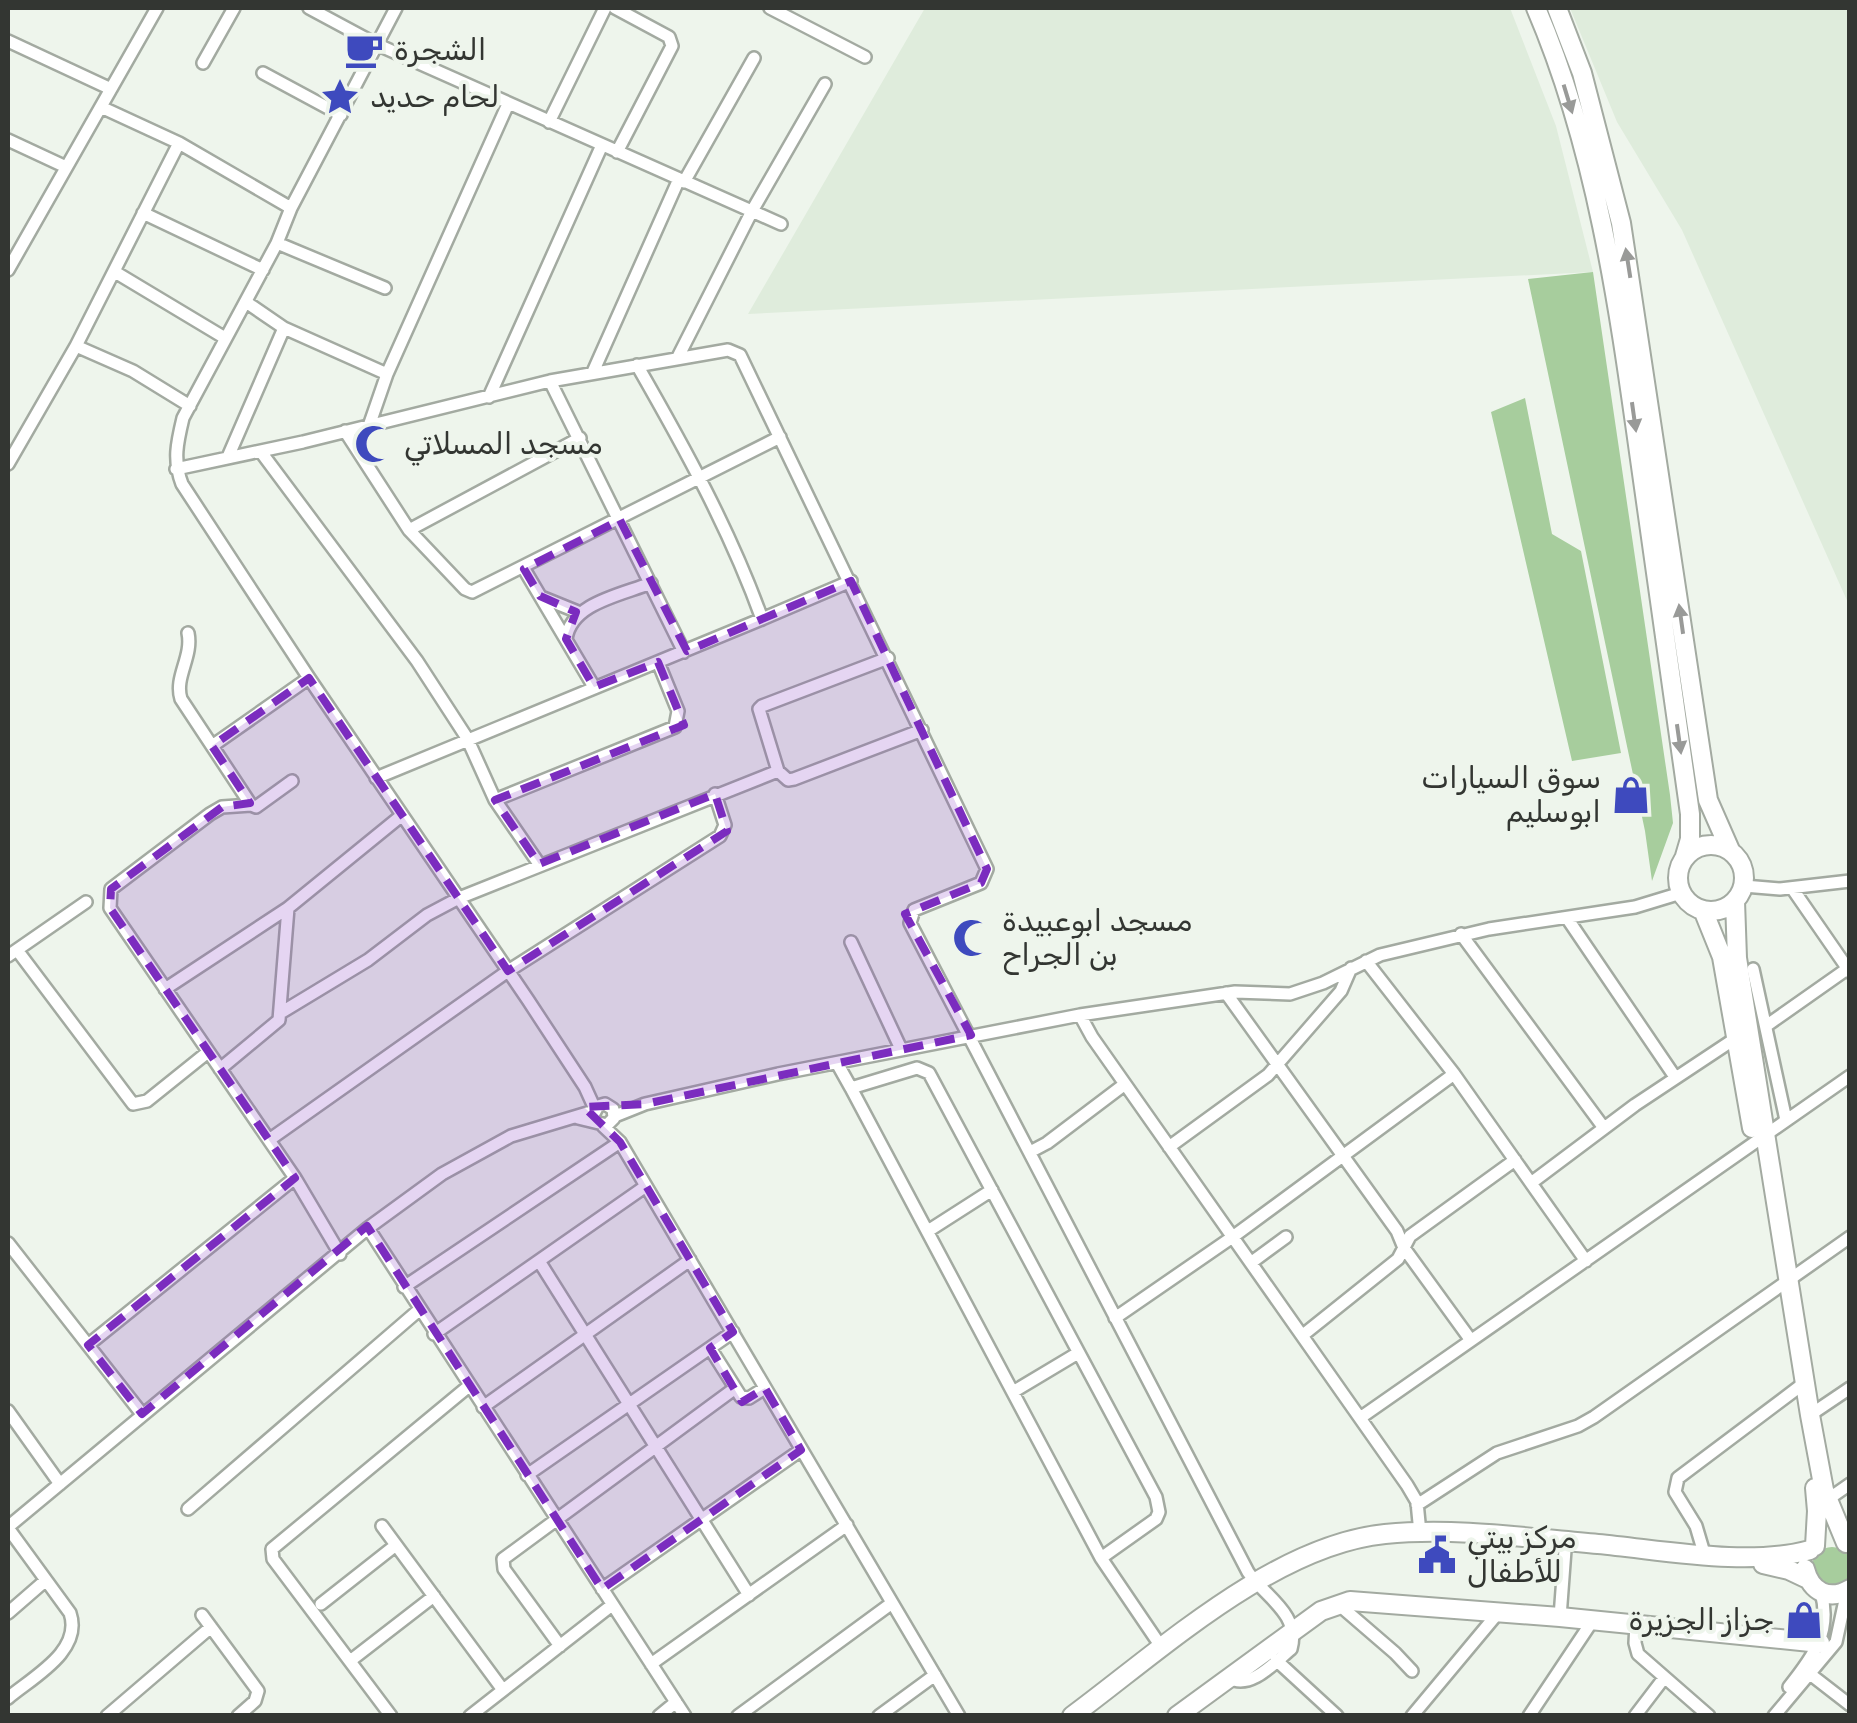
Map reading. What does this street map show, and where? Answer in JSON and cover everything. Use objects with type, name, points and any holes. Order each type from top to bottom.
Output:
[{"type":"street","points":[[203,63],[234,8]]},
{"type":"street","points":[[308,8],[376,44],[781,224]]},
{"type":"street","points":[[396,8],[190,406],[175,449],[176,469],[308,678],[604,1114],[959,1716]]},
{"type":"street","points":[[549,122],[606,8]]},
{"type":"street","points":[[614,8],[669,37],[672,46],[618,152]]},
{"type":"street","points":[[770,8],[786,11],[865,57]]},
{"type":"street","points":[[1536,8],[1592,180],[1618,300],[1690,814],[1690,839],[1678,874],[1681,893],[1702,910],[1724,909],[1740,893],[1850,881]]},
{"type":"street","points":[[1557,8],[1579,63],[1621,223],[1708,800],[1730,850],[1744,870],[1738,958],[1760,1139],[1816,1500],[1812,1548],[1805,1562],[1824,1622],[1820,1643],[1809,1662],[1765,1716]]},
{"type":"street","points":[[8,270],[152,9]]},
{"type":"street","points":[[8,41],[111,89]]},
{"type":"street","points":[[592,372],[681,180],[754,58]]},
{"type":"street","points":[[263,72],[341,115]]},
{"type":"street","points":[[678,357],[752,211],[825,84]]},
{"type":"street","points":[[369,426],[387,374],[508,104]]},
{"type":"street","points":[[101,106],[179,143],[291,208]]},
{"type":"street","points":[[8,140],[66,167]]},
{"type":"street","points":[[8,464],[76,346],[179,143]]},
{"type":"street","points":[[488,397],[602,145]]},
{"type":"street","points":[[143,213],[263,270]]},
{"type":"street","points":[[8,241],[20,248]]},
{"type":"street","points":[[277,243],[385,288]]},
{"type":"street","points":[[115,272],[224,338]]},
{"type":"street","points":[[246,302],[284,328],[387,374]]},
{"type":"street","points":[[228,458],[284,328]]},
{"type":"street","points":[[76,346],[133,371],[190,406]]},
{"type":"street","points":[[176,469],[592,372],[735,351],[744,359],[987,869],[981,882],[914,910],[910,918],[1254,1582],[1280,1604],[1292,1632],[1293,1646],[1246,1682],[1229,1678]]},
{"type":"street","points":[[637,365],[700,477],[762,619]]},
{"type":"street","points":[[550,381],[684,652]]},
{"type":"street","points":[[345,430],[409,530],[472,592],[780,437]]},
{"type":"street","points":[[409,530],[580,438]]},
{"type":"street","points":[[261,452],[418,660],[467,738],[495,800],[539,864]]},
{"type":"street","points":[[524,568],[594,688]]},
{"type":"street","points":[[376,778],[850,581]]},
{"type":"street","points":[[566,639],[567,629],[578,612],[652,583]]},
{"type":"street","points":[[540,596],[578,612]]},
{"type":"street","points":[[188,633],[188,658],[178,692],[251,804]]},
{"type":"street","points":[[888,658],[759,709],[778,771],[788,780],[794,779],[922,730]]},
{"type":"street","points":[[495,800],[675,727],[678,711],[658,662]]},
{"type":"street","points":[[212,746],[308,678]]},
{"type":"street","points":[[282,1012],[368,960],[427,914],[458,898],[778,771]]},
{"type":"street","points":[[292,781],[256,806],[222,807],[111,889],[110,908],[295,1178],[340,1254]]},
{"type":"street","points":[[268,1140],[508,971],[720,836],[726,825],[715,794]]},
{"type":"street","points":[[165,989],[288,908],[401,816]]},
{"type":"street","points":[[1686,856],[1702,845],[1730,850]]},
{"type":"street","points":[[1766,1026],[1848,970],[1792,888]]},
{"type":"street","points":[[8,1698],[63,1651],[71,1641],[74,1622],[8,1528],[368,1228],[476,1153],[511,1136],[574,1117],[1080,1015],[1226,993],[1290,994],[1323,983],[1366,961],[1461,934],[1635,907],[1681,893]]},
{"type":"street","points":[[86,902],[12,953],[133,1104],[147,1101],[208,1052]]},
{"type":"street","points":[[220,1069],[274,1026],[282,1012],[288,908]]},
{"type":"street","points":[[1702,910],[1719,947],[1760,1139]]},
{"type":"street","points":[[1567,918],[1675,1077]]},
{"type":"street","points":[[1461,934],[1604,1128]]},
{"type":"street","points":[[851,942],[901,1049]]},
{"type":"street","points":[[1366,961],[1454,1074],[1586,1260]]},
{"type":"street","points":[[1169,1147],[1250,1090],[1278,1065],[1346,984],[1351,968]]},
{"type":"street","points":[[1753,969],[1786,1120]]},
{"type":"street","points":[[1226,993],[1470,1339]]},
{"type":"street","points":[[1080,1015],[1407,1484],[1418,1505],[1420,1533]]},
{"type":"street","points":[[1531,1183],[1675,1077],[1736,1038]]},
{"type":"street","points":[[837,1063],[1100,1558],[1162,1648]]},
{"type":"street","points":[[851,1088],[917,1068],[926,1070],[1159,1504],[1151,1524],[1100,1558]]},
{"type":"street","points":[[1114,1318],[1234,1236],[1454,1074]]},
{"type":"street","points":[[1360,1418],[1850,1076]]},
{"type":"street","points":[[1030,1152],[1125,1084]]},
{"type":"street","points":[[404,1287],[620,1142]]},
{"type":"street","points":[[1303,1335],[1398,1259],[1410,1236],[1515,1160]]},
{"type":"street","points":[[88,1345],[295,1178]]},
{"type":"street","points":[[434,1334],[646,1186]]},
{"type":"street","points":[[928,1231],[992,1190]]},
{"type":"street","points":[[368,1228],[685,1716]]},
{"type":"street","points":[[1252,1262],[1286,1237]]},
{"type":"street","points":[[1418,1505],[1496,1454],[1578,1426],[1850,1237]]},
{"type":"street","points":[[8,1243],[142,1414]]},
{"type":"street","points":[[482,1407],[690,1260]]},
{"type":"street","points":[[539,1261],[749,1595]]},
{"type":"street","points":[[1784,1284],[1827,1500],[1848,1544]]},
{"type":"street","points":[[188,1509],[419,1310]]},
{"type":"street","points":[[527,1475],[733,1332]]},
{"type":"street","points":[[710,1348],[741,1397],[766,1388]]},
{"type":"street","points":[[1013,1392],[1078,1353]]},
{"type":"street","points":[[391,1716],[274,1559],[272,1549],[469,1386]]},
{"type":"street","points":[[1704,1553],[1696,1526],[1675,1492],[1678,1478],[1799,1387]]},
{"type":"street","points":[[1810,1414],[1850,1388]]},
{"type":"street","points":[[560,1646],[502,1564],[506,1554],[734,1389]]},
{"type":"street","points":[[8,1410],[60,1484]]},
{"type":"street","points":[[602,1589],[801,1450]]},
{"type":"street","points":[[1827,1500],[1850,1484]]},
{"type":"street","points":[[652,1664],[846,1525]]},
{"type":"street","points":[[382,1526],[503,1690]]},
{"type":"street","points":[[1072,1716],[1254,1582],[1329,1548],[1383,1534],[1504,1536],[1770,1556],[1812,1548],[1826,1540],[1848,1544]]},
{"type":"street","points":[[1369,1539],[1767,1564],[1837,1594],[1849,1589],[1844,1637],[1774,1716]]},
{"type":"street","points":[[322,1604],[396,1545]]},
{"type":"street","points":[[1560,1617],[1565,1550]]},
{"type":"street","points":[[8,1613],[46,1580]]},
{"type":"street","points":[[350,1661],[434,1596]]},
{"type":"street","points":[[1178,1716],[1337,1603],[1375,1601],[1820,1643]]},
{"type":"street","points":[[738,1716],[892,1603]]},
{"type":"street","points":[[1337,1603],[1412,1671]]},
{"type":"street","points":[[470,1716],[612,1605]]},
{"type":"street","points":[[1412,1716],[1498,1613]]},
{"type":"street","points":[[202,1615],[258,1690],[255,1701],[238,1716]]},
{"type":"street","points":[[1528,1716],[1593,1620]]},
{"type":"street","points":[[1636,1624],[1634,1643],[1638,1654],[1709,1716]]},
{"type":"street","points":[[107,1716],[212,1627]]},
{"type":"street","points":[[1276,1660],[1337,1716]]},
{"type":"street","points":[[1810,1674],[1850,1705]]},
{"type":"street","points":[[879,1716],[935,1675]]},
{"type":"street","points":[[1634,1716],[1664,1678]]},
{"type":"street","points":[[659,1716],[676,1702]]},
{"type":"highlighted area","points":[[620,520],[687,651],[851,581],[987,869],[981,883],[905,914],[971,1035],[645,1104],[584,1107],[620,1142],[733,1332],[710,1348],[742,1402],[765,1388],[801,1450],[602,1589],[367,1226],[142,1414],[88,1345],[295,1178],[110,908],[111,889],[222,807],[250,803],[212,746],[309,678],[508,971],[727,831],[715,794],[539,864],[495,800],[684,725],[658,662],[594,687],[566,639],[576,612],[540,596],[524,569]]},
{"type":"shaded area","points":[[925,8],[1510,8],[1556,126],[1593,272],[748,314]]},
{"type":"shaded area","points":[[1570,8],[1849,8],[1849,605],[1682,230],[1617,122]]},
{"type":"green space","points":[[1593,272],[1673,823],[1652,881],[1645,831],[1528,279]]},
{"type":"green space","points":[[1525,398],[1552,534],[1581,551],[1621,753],[1572,761],[1491,412]]},
{"type":"green space","points":[[1832,1547],[1846,1553],[1852,1567],[1846,1581],[1832,1587],[1818,1581],[1812,1567],[1818,1553]]},
{"type":"place","name":"الشجرة","points":[[364,50]]},
{"type":"place","name":"لحام حديد","points":[[340,97]]},
{"type":"place","name":"مسجد المسلاتي","points":[[374,444]]},
{"type":"place","name":"سوق السيارات ابوسليم","points":[[1631,795]]},
{"type":"place","name":"مسجد ابوعبيدة بن الجراح","points":[[972,938]]},
{"type":"place","name":"مركز بيتي للأطفال","points":[[1437,1555]]},
{"type":"place","name":"جزاز الجزيرة","points":[[1804,1620]]}]
